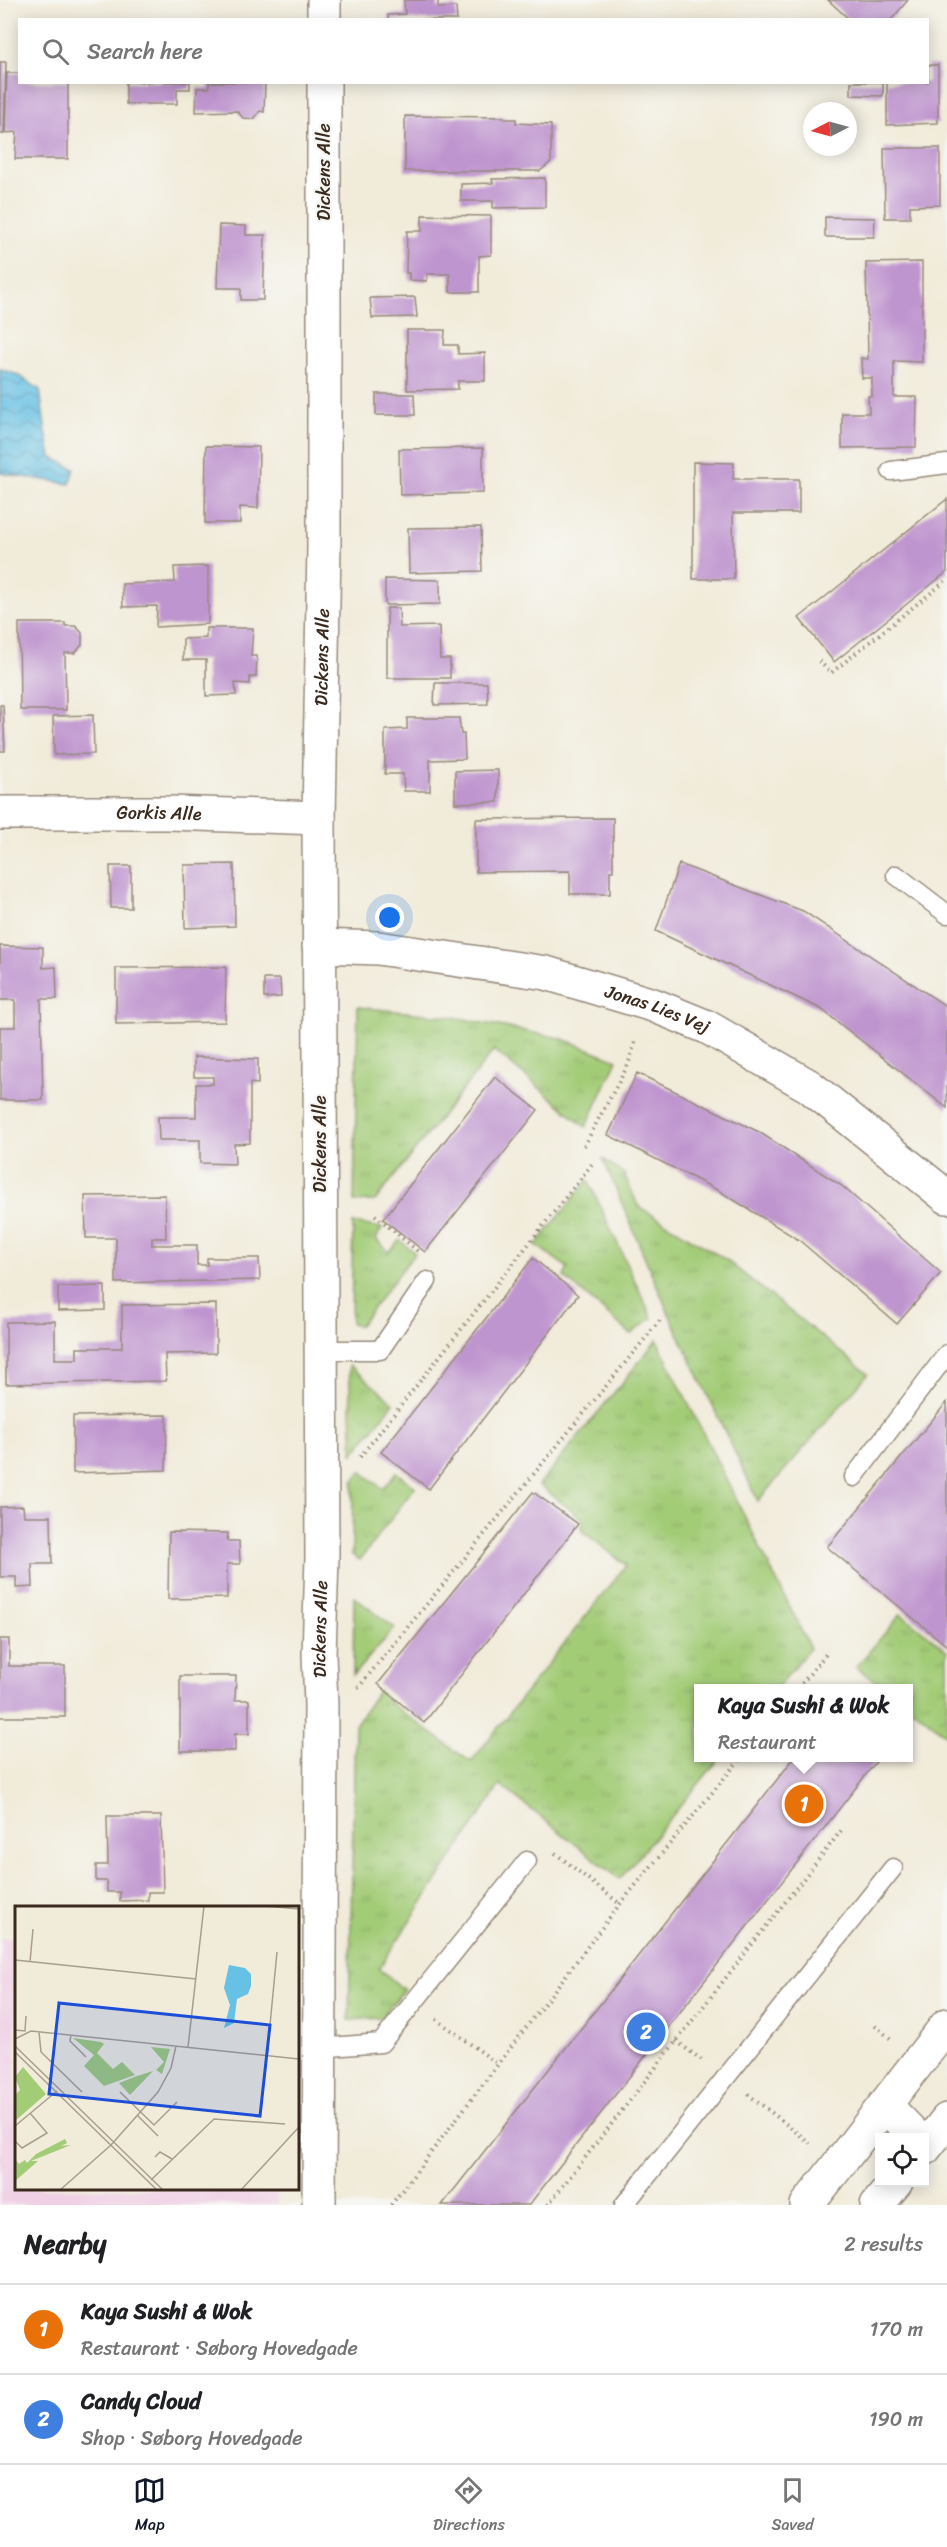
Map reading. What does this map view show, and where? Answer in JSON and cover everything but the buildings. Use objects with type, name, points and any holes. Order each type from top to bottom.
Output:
[{"type":"street","points":[[324,0],[324,18]]},
{"type":"street","name":"Dickens Alle","points":[[319,2205],[321,1470],[319,818],[324,546],[324,84]]},
{"type":"street","name":"Gorkis Alle","points":[[0,813],[168,813],[319,818]]},
{"type":"street","name":"Jonas Lies Vej","points":[[320,946],[378,948],[546,973],[649,1003],[707,1028],[809,1086],[947,1197]]},
{"type":"street","points":[[807,2205],[947,2025]]},
{"type":"street","points":[[885,2105],[912,2133]]},
{"type":"street","points":[[929,2147],[947,2120]]},
{"type":"street","points":[[877,2205],[892,2187]]},
{"type":"lane","points":[[891,471],[947,464]]},
{"type":"lane","points":[[896,875],[947,914]]},
{"type":"lane","points":[[320,1350],[380,1350],[427,1281]]},
{"type":"lane","points":[[854,1477],[947,1354]]},
{"type":"lane","points":[[318,2048],[381,2043],[527,1861]]},
{"type":"lane","points":[[624,2205],[893,1868]]},
{"type":"path","points":[[819,661],[831,673],[947,580]]},
{"type":"path","points":[[584,1146],[628,1065],[649,1003]]},
{"type":"path","points":[[321,1470],[349,1471],[592,1164]]},
{"type":"path","points":[[375,1215],[421,1254],[427,1281]]},
{"type":"path","points":[[321,1704],[345,1704],[662,1318]]},
{"type":"path","points":[[802,1684],[827,1653]]},
{"type":"path","points":[[391,2205],[620,1904],[738,1762]]},
{"type":"path","points":[[548,2205],[844,1827]]},
{"type":"path","points":[[527,1861],[534,1837],[620,1904]]},
{"type":"path","points":[[413,2002],[498,2064]]},
{"type":"path","points":[[726,2078],[838,2165]]},
{"type":"shaded area","points":[[0,1938],[15,1938],[15,2190],[277,2190],[277,2205],[0,2205]]},
{"type":"green space","points":[[358,1007],[453,1017],[560,1038],[617,1060],[586,1127],[494,1050],[375,1201],[354,1202]]},
{"type":"green space","points":[[603,1159],[624,1174],[638,1206],[725,1259],[868,1374],[758,1501],[669,1314]]},
{"type":"green space","points":[[588,1180],[652,1318],[631,1334],[564,1277],[568,1268],[536,1245]]},
{"type":"green space","points":[[353,1223],[382,1228],[376,1239],[389,1252],[400,1240],[415,1253],[359,1326],[351,1323]]},
{"type":"green space","points":[[657,1340],[810,1648],[780,1684],[694,1684],[694,1762],[717,1762],[620,1879],[500,1785],[379,1968],[404,1990],[381,2018],[349,2020],[355,1725],[378,1691],[393,1705],[471,1762],[626,1565],[581,1530],[584,1520],[539,1485]]},
{"type":"green space","points":[[349,1365],[394,1403],[353,1454]]},
{"type":"green space","points":[[361,1471],[383,1489],[396,1472],[415,1487],[360,1560],[352,1555],[353,1482]]},
{"type":"green space","points":[[354,1597],[395,1628],[353,1675]]},
{"type":"green space","points":[[901,1614],[947,1650],[947,1735],[913,1709],[913,1684],[879,1684],[856,1667]]},
{"type":"water","points":[[0,369],[18,375],[40,390],[51,457],[75,469],[70,484],[0,473]]},
{"type":"place","name":"Kaya Sushi & Wok","points":[[804,1804]]},
{"type":"place","name":"Candy Cloud","points":[[646,2032]]}]
